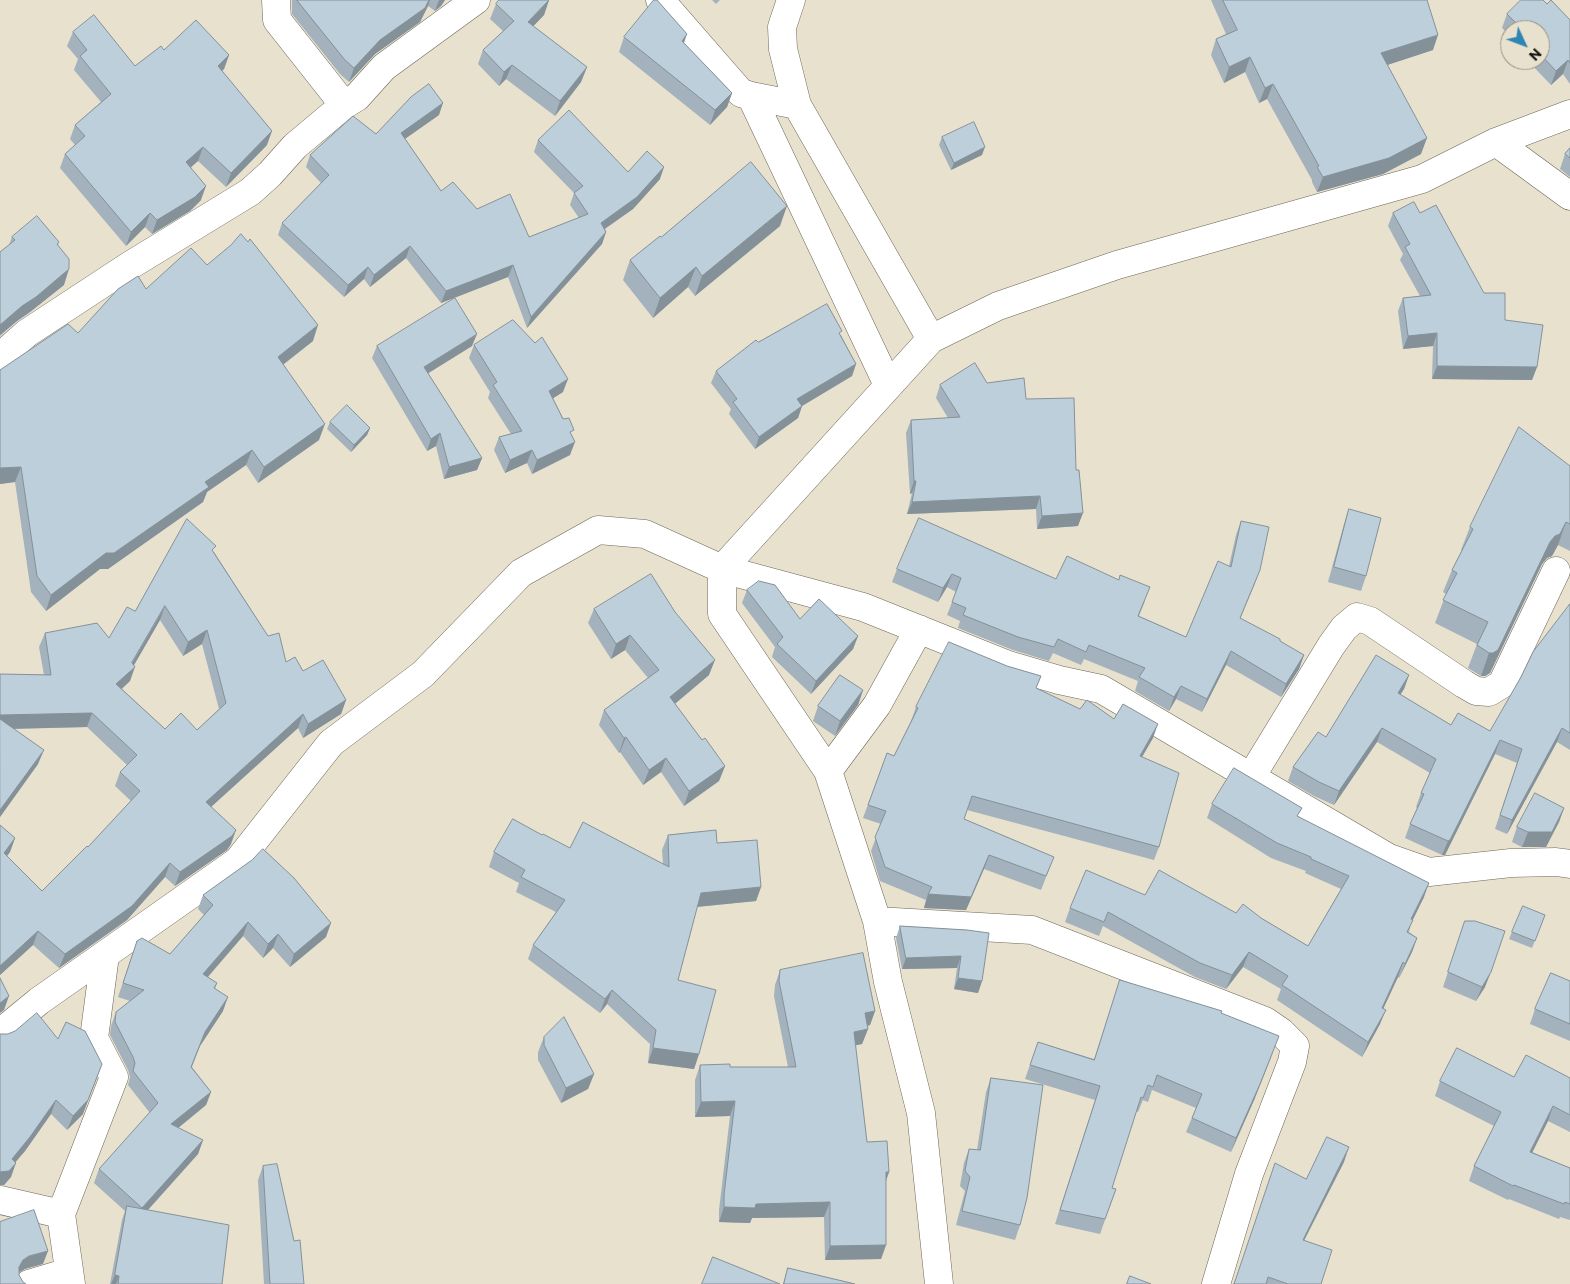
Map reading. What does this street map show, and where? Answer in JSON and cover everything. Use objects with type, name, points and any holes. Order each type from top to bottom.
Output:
[{"type":"street","points":[[276,0],[277,20],[344,106]]},
{"type":"street","points":[[0,358],[27,333],[129,266],[250,192],[270,174],[295,146],[344,106],[357,98],[384,67],[476,0]]},
{"type":"street","points":[[660,0],[741,93],[797,105]]},
{"type":"street","points":[[791,0],[782,27],[782,49],[797,105],[931,339]]},
{"type":"street","points":[[751,96],[888,385]]},
{"type":"street","points":[[939,1284],[921,1113],[888,982],[877,920],[828,772],[722,614],[722,569],[931,339],[998,306],[1117,265],[1422,179],[1496,142],[1570,114]]},
{"type":"street","points":[[1496,142],[1570,196]]},
{"type":"street","points":[[0,1033],[39,1001],[238,861],[331,743],[423,674],[520,573],[598,530],[645,534],[722,569],[863,607],[1008,665],[1059,680],[1101,689],[1389,858],[1429,872],[1511,862],[1556,862],[1570,864]]},
{"type":"street","points":[[1251,777],[1336,640],[1344,628],[1357,617],[1370,621],[1476,691],[1489,692],[1502,684],[1556,571]]},
{"type":"street","points":[[828,772],[877,705],[918,629]]},
{"type":"street","points":[[877,920],[1032,930],[1265,1021],[1281,1032],[1295,1046],[1292,1062],[1250,1174],[1216,1284]]},
{"type":"street","points":[[29,1284],[70,1278],[61,1214],[114,1077],[94,1038],[105,955]]},
{"type":"street","points":[[0,1200],[61,1214]]},
{"type":"building","points":[[297,0],[429,0],[425,8],[380,40],[354,68],[345,60]]},
{"type":"building","points":[[499,0],[549,0],[528,22],[587,67],[560,101],[512,65],[504,72],[483,50],[514,21],[496,4]]},
{"type":"building","points":[[654,0],[657,0],[687,34],[682,41],[732,93],[715,110],[624,37]]},
{"type":"building","points":[[1223,0],[1427,0],[1438,35],[1381,53],[1427,138],[1389,158],[1323,177],[1317,167],[1319,166],[1273,84],[1265,88],[1250,57],[1229,67],[1216,39],[1237,30]]},
{"type":"building","points":[[1521,0],[1543,0],[1547,4],[1551,0],[1570,20],[1570,63],[1568,60],[1556,71],[1550,65],[1550,20],[1513,20],[1507,14]]},
{"type":"building","points":[[94,15],[135,66],[161,46],[164,50],[196,20],[229,55],[218,66],[272,131],[231,173],[203,147],[186,162],[206,186],[195,197],[157,220],[150,213],[131,232],[65,154],[85,136],[75,125],[111,94],[80,56],[87,50],[73,32]]},
{"type":"building","points":[[429,84],[443,103],[401,133],[441,191],[453,182],[477,209],[510,194],[529,237],[588,214],[574,193],[583,186],[538,140],[569,110],[628,172],[647,151],[664,167],[637,197],[601,223],[606,232],[531,317],[513,265],[446,291],[410,246],[374,275],[368,267],[348,285],[282,223],[329,175],[310,155],[353,116],[376,134],[411,97]]},
{"type":"building","points":[[974,122],[985,147],[954,163],[942,137]]},
{"type":"building","points":[[1570,148],[1570,158],[1565,154]]},
{"type":"building","points":[[751,162],[787,206],[702,276],[696,267],[660,298],[630,260],[661,237]]},
{"type":"building","points":[[1414,202],[1420,213],[1436,205],[1484,293],[1505,293],[1505,320],[1543,325],[1537,367],[1437,366],[1437,333],[1408,336],[1403,298],[1431,295],[1405,247],[1410,244],[1393,213]]},
{"type":"building","points":[[37,216],[59,242],[57,244],[69,259],[69,269],[0,325],[0,252],[15,240],[12,237]]},
{"type":"building","points":[[241,234],[248,242],[250,239],[318,325],[278,357],[325,424],[264,467],[252,450],[205,482],[209,487],[114,553],[106,553],[51,595],[37,576],[21,467],[0,468],[0,370],[68,324],[78,333],[118,289],[138,276],[146,289],[191,248],[207,265]]},
{"type":"building","points":[[455,298],[477,334],[424,367],[482,458],[449,467],[440,433],[431,439],[377,346]]},
{"type":"building","points":[[827,304],[842,331],[839,333],[856,364],[797,399],[802,406],[759,437],[733,402],[737,399],[716,371],[756,340],[758,342]]},
{"type":"building","points":[[513,320],[535,343],[542,337],[568,379],[549,391],[563,419],[569,418],[574,430],[570,432],[575,442],[537,460],[532,450],[510,460],[499,437],[522,431],[493,385],[497,382],[474,345]]},
{"type":"building","points":[[975,363],[987,383],[1024,378],[1026,399],[1074,398],[1076,470],[1079,470],[1083,513],[1042,516],[1040,496],[912,502],[916,481],[914,481],[911,420],[960,417],[940,385]]},
{"type":"building","points":[[347,405],[370,428],[354,445],[330,422]]},
{"type":"building","points":[[1519,427],[1570,466],[1570,524],[1566,522],[1560,534],[1555,536],[1550,542],[1498,650],[1489,653],[1477,645],[1488,622],[1443,600],[1457,573],[1452,570],[1473,529],[1470,527]]},
{"type":"building","points":[[1349,509],[1381,518],[1366,576],[1334,567]]},
{"type":"building","points":[[919,518],[1056,579],[1067,556],[1119,580],[1120,575],[1150,587],[1138,616],[1186,637],[1218,561],[1231,567],[1241,521],[1269,527],[1260,570],[1240,618],[1280,639],[1280,641],[1304,655],[1286,684],[1231,651],[1207,699],[1181,686],[1174,697],[1139,677],[1145,668],[1089,645],[1086,652],[1058,639],[1054,647],[1018,637],[963,615],[966,608],[952,602],[961,578],[952,574],[943,588],[897,569]]},
{"type":"building","points":[[187,519],[216,546],[212,550],[268,636],[279,633],[286,662],[295,657],[303,671],[323,660],[346,700],[308,724],[303,714],[206,802],[236,830],[232,836],[180,872],[170,863],[132,906],[65,954],[38,931],[0,966],[0,825],[15,838],[4,853],[42,891],[88,847],[140,791],[120,772],[137,755],[92,713],[0,715],[0,674],[51,675],[45,633],[97,623],[109,638],[127,607],[135,611]],"holes":[[[165,606],[188,642],[207,630],[226,703],[197,730],[181,713],[165,729],[116,684],[135,667],[132,663]]]},
{"type":"building","points":[[651,574],[675,612],[715,660],[670,697],[702,740],[705,738],[725,766],[689,791],[666,758],[649,770],[604,710],[659,670],[630,635],[616,644],[594,609]]},
{"type":"building","points":[[759,581],[775,585],[800,619],[819,599],[858,636],[816,681],[777,644],[783,637],[747,590]]},
{"type":"building","points":[[1570,604],[1570,733],[1562,728],[1512,820],[1500,815],[1522,749],[1500,740],[1448,841],[1410,824],[1424,794],[1421,793],[1436,759],[1382,728],[1339,791],[1293,767],[1318,732],[1326,737],[1376,655],[1409,675],[1398,693],[1451,725],[1458,713],[1490,731],[1533,652]]},
{"type":"building","points":[[949,642],[1007,666],[1041,676],[1036,688],[1080,709],[1087,700],[1114,719],[1123,704],[1158,724],[1140,756],[1179,773],[1159,847],[972,796],[964,819],[1054,857],[1046,876],[989,855],[971,897],[928,894],[932,887],[885,867],[875,837],[886,811],[868,805],[887,753],[894,756]]},
{"type":"building","points":[[840,675],[863,690],[840,721],[818,706]]},
{"type":"building","points":[[0,719],[44,750],[0,810]]},
{"type":"building","points":[[1234,768],[1302,808],[1297,816],[1429,883],[1411,919],[1413,920],[1407,932],[1417,938],[1405,964],[1403,962],[1382,1008],[1386,1010],[1368,1042],[1282,985],[1288,976],[1249,952],[1232,975],[1200,963],[1108,912],[1104,922],[1070,908],[1086,870],[1145,895],[1159,870],[1236,913],[1243,904],[1261,918],[1308,946],[1349,876],[1277,843],[1212,804]]},
{"type":"building","points":[[1535,793],[1564,808],[1552,832],[1528,832],[1517,827]]},
{"type":"building","points":[[513,819],[570,848],[583,822],[669,867],[668,835],[716,830],[717,843],[757,840],[761,887],[701,893],[678,980],[716,990],[699,1054],[653,1048],[656,1030],[612,990],[605,999],[533,945],[565,900],[521,877],[525,870],[494,852]]},
{"type":"building","points":[[263,849],[294,878],[331,923],[294,954],[278,934],[268,944],[248,922],[203,974],[217,983],[214,988],[228,997],[205,1032],[191,1067],[211,1092],[171,1124],[203,1140],[142,1208],[99,1169],[158,1103],[133,1071],[135,1063],[133,1057],[115,1022],[116,1012],[144,990],[123,983],[137,941],[142,938],[170,954],[213,905],[203,895],[252,860]]},
{"type":"building","points":[[1523,906],[1545,915],[1535,941],[1512,932]]},
{"type":"building","points":[[1465,921],[1475,921],[1505,931],[1491,972],[1482,987],[1448,972]]},
{"type":"building","points":[[900,926],[989,933],[982,981],[958,978],[961,956],[906,958]]},
{"type":"building","points":[[863,953],[875,1011],[865,1013],[868,1029],[854,1032],[867,1142],[887,1141],[889,1172],[886,1172],[886,1245],[830,1246],[830,1202],[756,1204],[755,1208],[724,1207],[735,1101],[701,1102],[700,1065],[730,1064],[730,1067],[796,1067],[779,981],[780,970]]},
{"type":"building","points":[[1551,973],[1570,981],[1570,1024],[1535,1009]]},
{"type":"building","points":[[0,978],[9,996],[0,1003]]},
{"type":"building","points":[[1120,980],[1222,1011],[1221,1013],[1279,1036],[1236,1138],[1192,1118],[1202,1094],[1157,1075],[1153,1087],[1148,1085],[1143,1098],[1141,1097],[1112,1188],[1116,1189],[1105,1219],[1060,1210],[1100,1086],[1030,1065],[1038,1042],[1094,1060]]},
{"type":"building","points":[[37,1013],[58,1039],[66,1022],[85,1031],[102,1064],[88,1100],[73,1116],[56,1100],[12,1159],[16,1163],[9,1171],[0,1172],[0,1034],[8,1034],[15,1031]]},
{"type":"building","points":[[564,1017],[594,1074],[566,1088],[544,1045],[544,1037]]},
{"type":"building","points":[[1457,1048],[1514,1077],[1526,1055],[1570,1078],[1570,1115],[1553,1106],[1530,1152],[1570,1168],[1570,1204],[1565,1202],[1564,1204],[1513,1186],[1474,1166],[1501,1112],[1440,1081]]},
{"type":"building","points":[[991,1078],[1043,1085],[1027,1198],[1020,1225],[962,1211],[970,1177],[965,1171],[969,1149],[980,1150]]},
{"type":"building","points":[[1327,1137],[1349,1147],[1303,1240],[1332,1250],[1321,1284],[1288,1284],[1268,1277],[1266,1284],[1234,1284],[1275,1163],[1306,1179]]},
{"type":"building","points":[[277,1164],[294,1241],[300,1240],[304,1284],[270,1284],[263,1166]]},
{"type":"building","points":[[127,1206],[229,1225],[222,1284],[118,1284],[119,1276],[115,1275]]},
{"type":"building","points":[[34,1210],[48,1251],[29,1256],[23,1260],[19,1267],[19,1275],[26,1284],[0,1284],[0,1222]]},
{"type":"building","points":[[713,1257],[780,1284],[702,1284]]},
{"type":"building","points":[[788,1268],[855,1284],[784,1284]]},
{"type":"building","points":[[1130,1276],[1151,1284],[1127,1284]]}]
